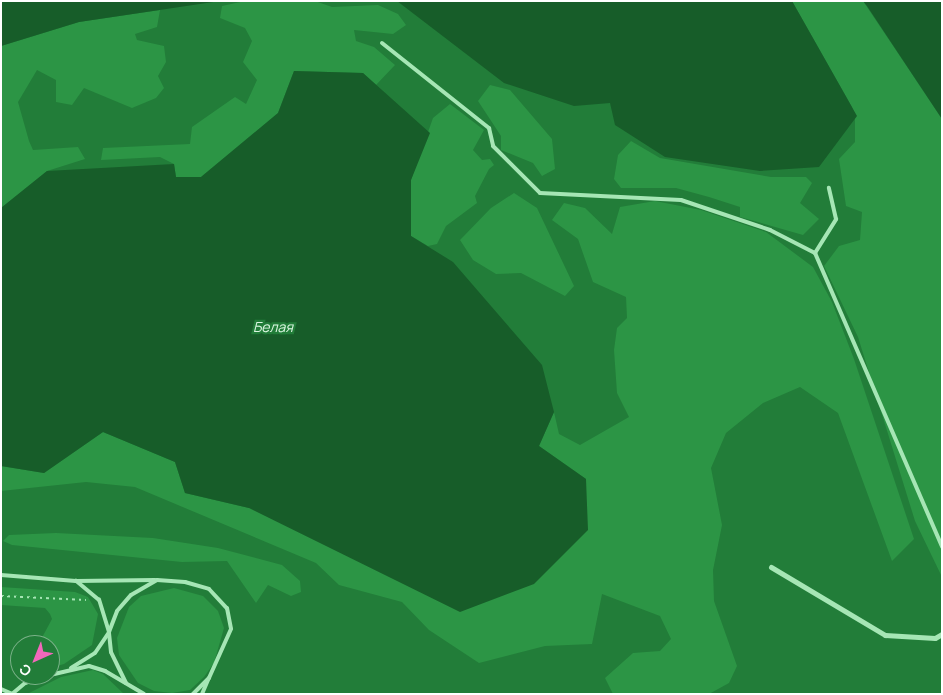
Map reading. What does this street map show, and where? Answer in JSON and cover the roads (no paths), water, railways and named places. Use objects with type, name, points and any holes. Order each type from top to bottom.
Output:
[{"type":"street","points":[[771,567],[885,635],[935,638],[942,634]]},
{"type":"lane","points":[[382,43],[489,128],[493,146],[540,193],[681,200],[770,230],[814,253],[942,547]]},
{"type":"lane","points":[[814,253],[836,219],[829,188]]},
{"type":"lane","points":[[1,575],[76,581],[157,580],[209,589],[227,608],[231,629],[202,694]]},
{"type":"lane","points":[[72,668],[95,653],[109,632],[117,611],[130,595],[157,580]]},
{"type":"lane","points":[[76,581],[99,600],[109,632],[111,652],[126,683]]},
{"type":"lane","points":[[60,672],[89,666],[126,683],[144,694]]},
{"type":"lane","points":[[192,694],[210,678]]},
{"type":"lane","points":[[1,689],[12,694],[23,685]]},
{"type":"water","points":[[1,1],[220,1],[79,22],[1,46]]},
{"type":"water","points":[[397,1],[792,1],[857,116],[819,167],[760,171],[665,157],[615,125],[610,103],[574,106],[504,83]]},
{"type":"water","points":[[863,1],[942,1],[942,119],[867,6]]},
{"type":"water","name":"Белая","points":[[294,71],[363,73],[430,133],[411,180],[411,236],[453,262],[542,365],[554,412],[539,446],[586,479],[588,530],[534,584],[460,612],[249,508],[185,493],[175,462],[103,432],[44,473],[1,466],[1,208],[47,171],[174,164],[176,177],[201,177],[278,113]]}]
